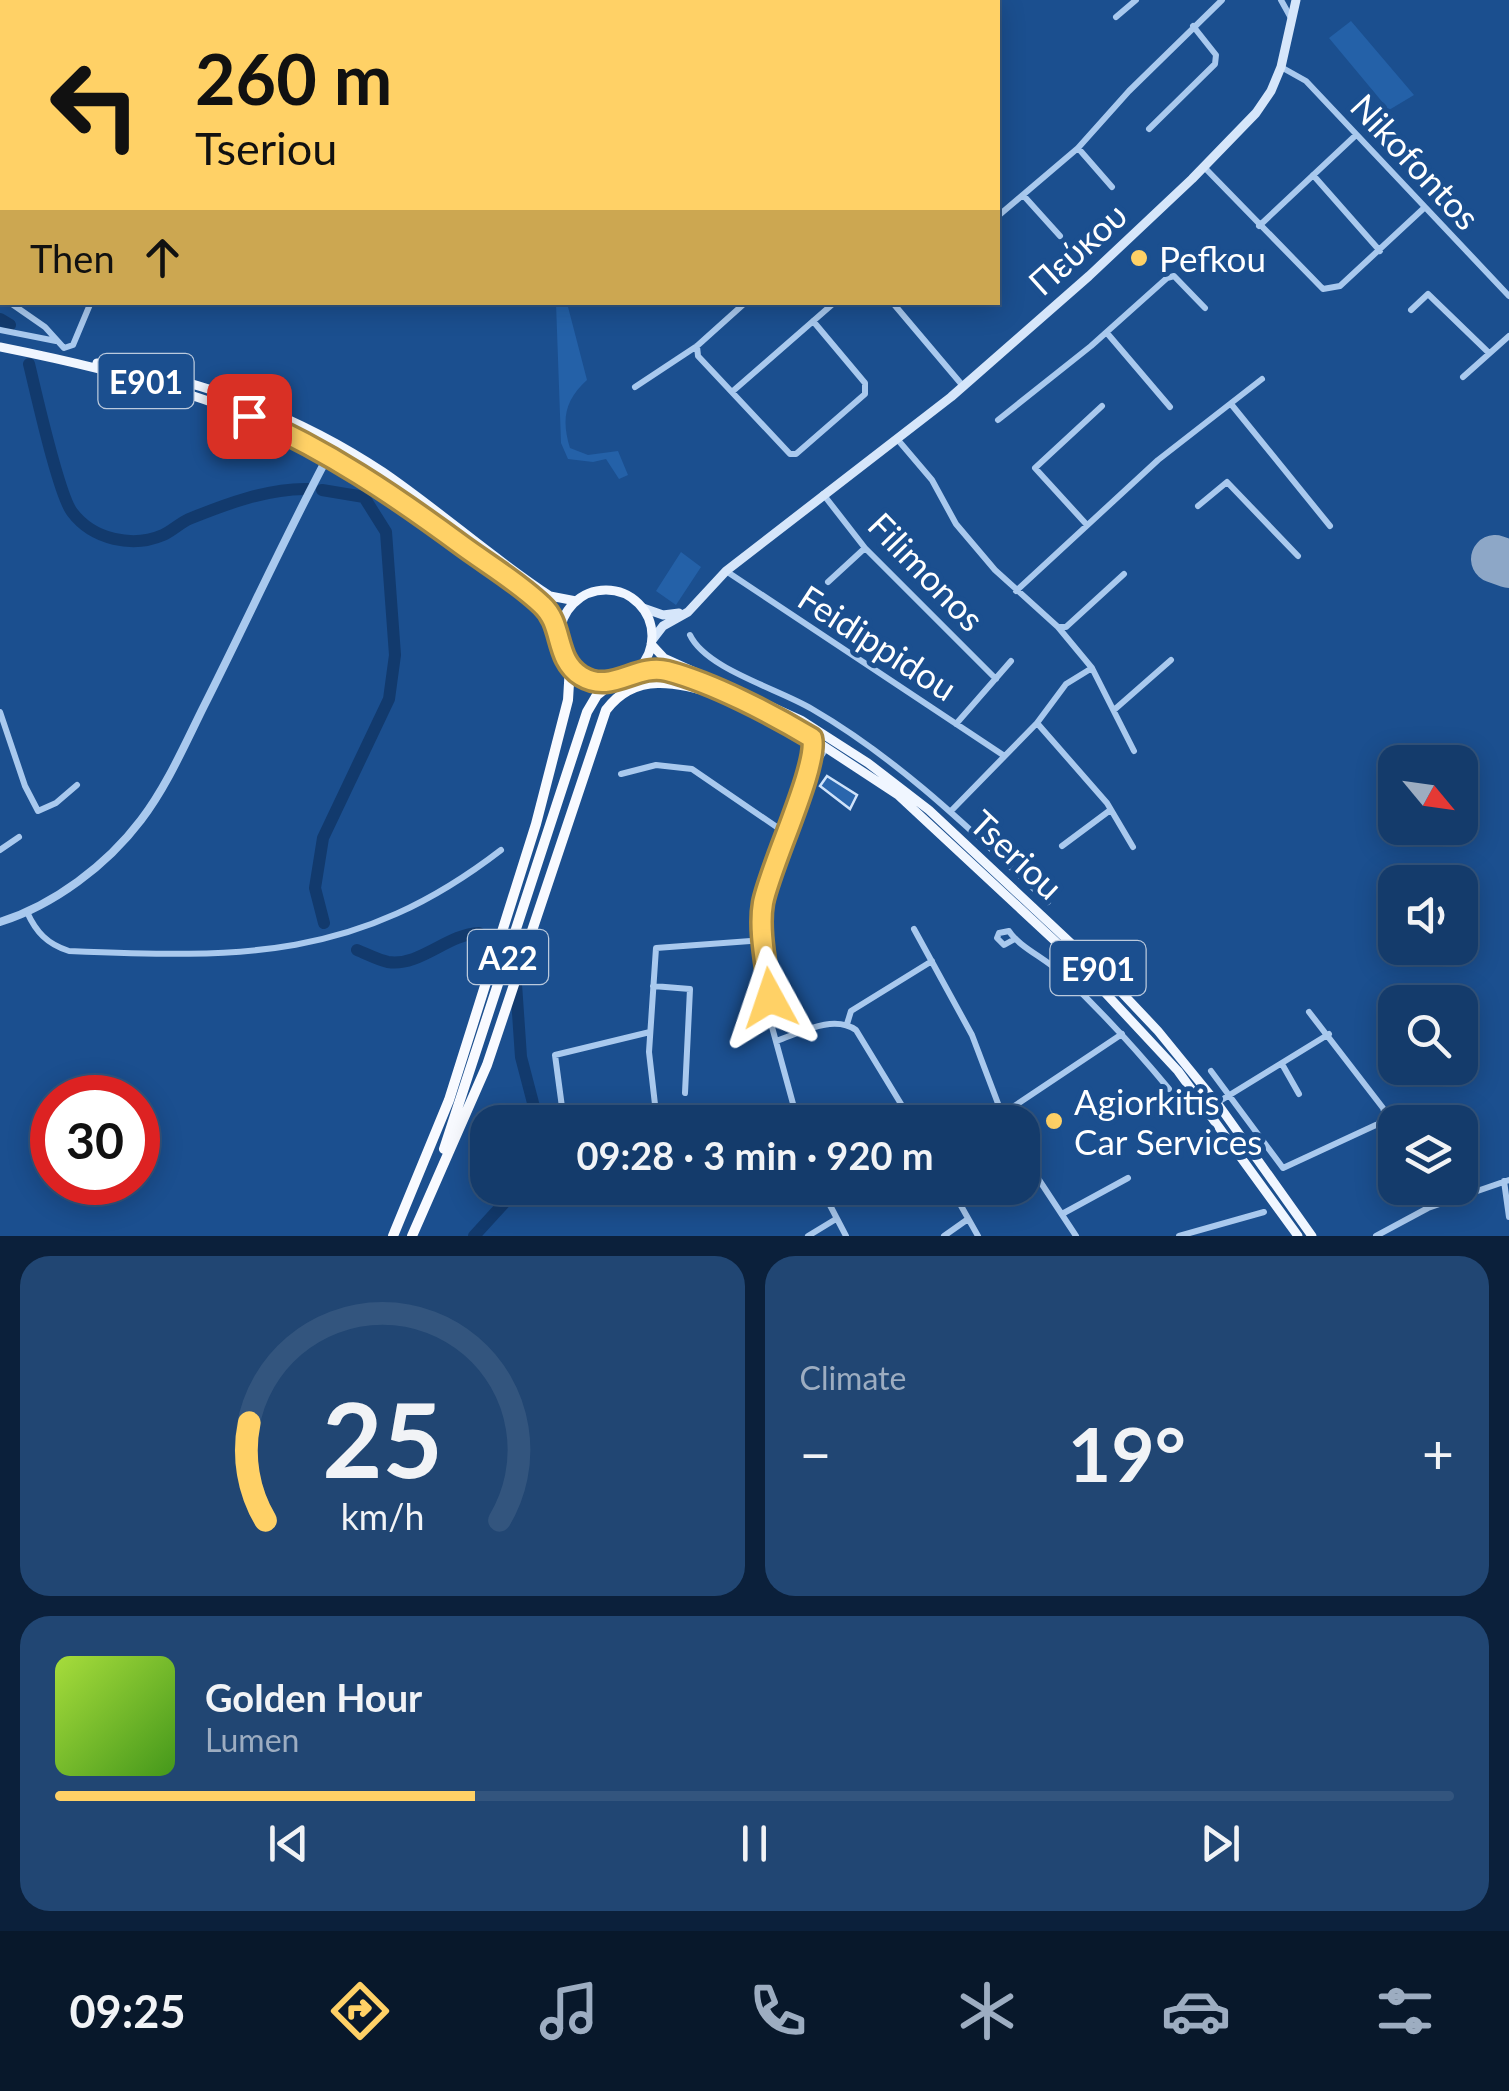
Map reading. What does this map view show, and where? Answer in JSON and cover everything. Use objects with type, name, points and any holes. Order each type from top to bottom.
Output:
[{"type":"highway","name":"A22","points":[[393,1236],[449,1100],[536,824],[568,700],[570,666]]},
{"type":"highway","points":[[409,1236],[487,1065],[606,710],[632,688],[660,682],[731,698]]},
{"type":"highway","name":"A22","points":[[409,1236],[458,1111],[587,712],[597,695],[612,683]]},
{"type":"main road","name":"Πεύκου","points":[[652,641],[663,626],[694,606],[726,571],[963,386],[1100,266],[1203,166],[1256,113],[1282,67],[1296,0]]},
{"type":"main road","name":"E901","points":[[0,347],[162,376],[237,397],[415,495],[550,596],[576,600]]},
{"type":"main road","name":"E901","points":[[68,361],[229,407],[331,450],[542,604],[560,632]]},
{"type":"main road","points":[[643,608],[652,641],[637,670],[612,683],[596,682],[570,666],[562,654],[560,632],[566,612],[576,600],[602,590],[617,591],[643,608],[671,615],[694,606]]},
{"type":"main road","name":"Tseriou","points":[[652,641],[664,658],[801,720],[900,786],[1108,977],[1268,1174],[1312,1236]]},
{"type":"main road","name":"Tseriou","points":[[637,670],[667,671],[731,698],[812,738],[898,795],[1070,954],[1212,1106],[1298,1236]]},
{"type":"street","points":[[1116,18],[1136,0]]},
{"type":"street","points":[[1000,214],[1078,148],[1222,0]]},
{"type":"street","points":[[1281,0],[1292,19]]},
{"type":"street","points":[[1149,129],[1215,64],[1212,47],[1193,26]]},
{"type":"street","name":"Nikofontos","points":[[1282,67],[1306,80],[1509,296]]},
{"type":"street","points":[[1259,226],[1356,136]]},
{"type":"street","points":[[1078,148],[1112,186]]},
{"type":"street","points":[[1203,166],[1313,283],[1331,290],[1380,251],[1424,208]]},
{"type":"street","points":[[1313,176],[1380,251]]},
{"type":"street","points":[[1023,195],[1060,236]]},
{"type":"street","points":[[998,420],[1167,278],[1174,276],[1205,308]]},
{"type":"street","points":[[1411,310],[1428,294],[1489,353]]},
{"type":"street","points":[[12,305],[45,327],[56,341]]},
{"type":"street","points":[[68,361],[68,348],[77,337],[90,305]]},
{"type":"street","points":[[635,388],[697,346],[743,305]]},
{"type":"street","points":[[733,390],[832,305]]},
{"type":"street","points":[[898,305],[963,386]]},
{"type":"street","points":[[697,346],[698,356],[790,454],[796,454],[865,394],[865,383],[813,321]]},
{"type":"street","points":[[0,330],[56,341],[68,348]]},
{"type":"street","points":[[1106,333],[1170,407]]},
{"type":"street","points":[[1463,378],[1509,336]]},
{"type":"street","points":[[1016,591],[1158,460],[1262,379]]},
{"type":"street","points":[[1230,404],[1330,526]]},
{"type":"street","points":[[1087,525],[1035,468],[1102,406]]},
{"type":"street","points":[[898,440],[932,480],[956,524],[1016,591],[1058,627],[1092,668],[1134,751]]},
{"type":"street","points":[[0,922],[28,912],[112,853],[156,798],[331,450]]},
{"type":"street","points":[[1198,506],[1227,482],[1298,556]]},
{"type":"street","name":"Filimonos","points":[[824,494],[866,548],[996,679]]},
{"type":"street","points":[[828,582],[866,548]]},
{"type":"street","name":"Feidippidou","points":[[726,571],[1003,755]]},
{"type":"street","points":[[1058,627],[1066,627],[1124,574]]},
{"type":"street","points":[[690,635],[710,659],[815,710],[886,759],[950,811],[1048,902]]},
{"type":"street","points":[[1114,710],[1171,660]]},
{"type":"street","points":[[956,724],[1011,661]]},
{"type":"street","points":[[950,811],[1037,724],[1066,684],[1092,668]]},
{"type":"street","points":[[0,712],[25,786],[38,811],[78,786]]},
{"type":"street","points":[[1037,724],[1107,803],[1133,846]]},
{"type":"street","points":[[809,774],[812,738]]},
{"type":"street","points":[[793,1105],[776,1041],[762,907],[784,832],[809,774],[827,747]]},
{"type":"street","points":[[621,774],[656,764],[692,768],[784,832]]},
{"type":"street","points":[[1062,846],[1109,810]]},
{"type":"street","points":[[0,850],[19,837]]},
{"type":"street","points":[[28,912],[34,928],[53,946],[69,951],[240,954],[294,948],[404,910],[456,884],[501,850]]},
{"type":"street","points":[[914,929],[972,1035],[998,1105]]},
{"type":"street","points":[[656,1105],[650,1032],[656,948],[765,940]]},
{"type":"street","points":[[1013,940],[1058,970],[1167,1086],[1178,1071]]},
{"type":"street","points":[[1058,970],[1070,954]]},
{"type":"street","points":[[847,1024],[852,1011],[932,961]]},
{"type":"street","points":[[653,986],[690,989],[686,1092]]},
{"type":"street","points":[[1268,1174],[1378,1124],[1385,1114],[1309,1012]]},
{"type":"street","points":[[776,1041],[836,1022],[847,1024],[856,1030],[902,1105]]},
{"type":"street","points":[[562,1105],[556,1055],[650,1032]]},
{"type":"street","points":[[1023,1105],[1122,1034]]},
{"type":"street","points":[[1212,1106],[1329,1034]]},
{"type":"street","points":[[1282,1064],[1300,1094]]},
{"type":"street","points":[[1212,1071],[1283,1168]]},
{"type":"street","points":[[1062,1214],[1128,1178]]},
{"type":"street","points":[[1376,1236],[1428,1208],[1506,1180],[1509,1217]]},
{"type":"street","points":[[1040,1181],[1076,1236]]},
{"type":"street","points":[[829,1205],[846,1236]]},
{"type":"street","points":[[960,1205],[978,1236]]},
{"type":"street","points":[[1178,1236],[1264,1212]]},
{"type":"street","points":[[808,1236],[836,1219]]},
{"type":"street","points":[[944,1236],[968,1219]]},
{"type":"shaded area","points":[[1351,21],[1414,95],[1389,110],[1329,38]]},
{"type":"shaded area","points":[[556,305],[568,305],[587,380],[567,411],[570,448],[588,455],[618,451],[628,475],[619,479],[606,459],[568,459],[561,443]]},
{"type":"shaded area","points":[[681,552],[701,567],[676,605],[656,591]]},
{"type":"building","points":[[827,776],[857,795],[850,809],[820,786]]},
{"type":"waterway","points":[[0,319],[10,325]]},
{"type":"waterway","points":[[29,364],[66,501],[81,522],[102,535],[127,541],[151,539],[189,519],[233,503],[278,491],[308,489]]},
{"type":"waterway","points":[[322,490],[364,497],[386,532],[395,655],[389,699],[323,838],[315,888],[324,923]]},
{"type":"waterway","points":[[357,950],[384,961],[400,962],[479,933]]},
{"type":"waterway","points":[[516,984],[521,1057],[534,1105]]},
{"type":"waterway","points":[[474,1236],[502,1205]]},
{"type":"runway","points":[[1495,559],[1509,564]]},
{"type":"place","name":"Pefkou","points":[[1139,258]]},
{"type":"place","name":"Agiorkitis Car Services","points":[[1054,1121]]},
{"type":"route","points":[[249,416],[358,471],[542,604],[560,632],[562,654],[580,676],[612,683],[637,670],[667,671],[812,738],[809,774],[784,832],[762,907],[770,998]]}]
